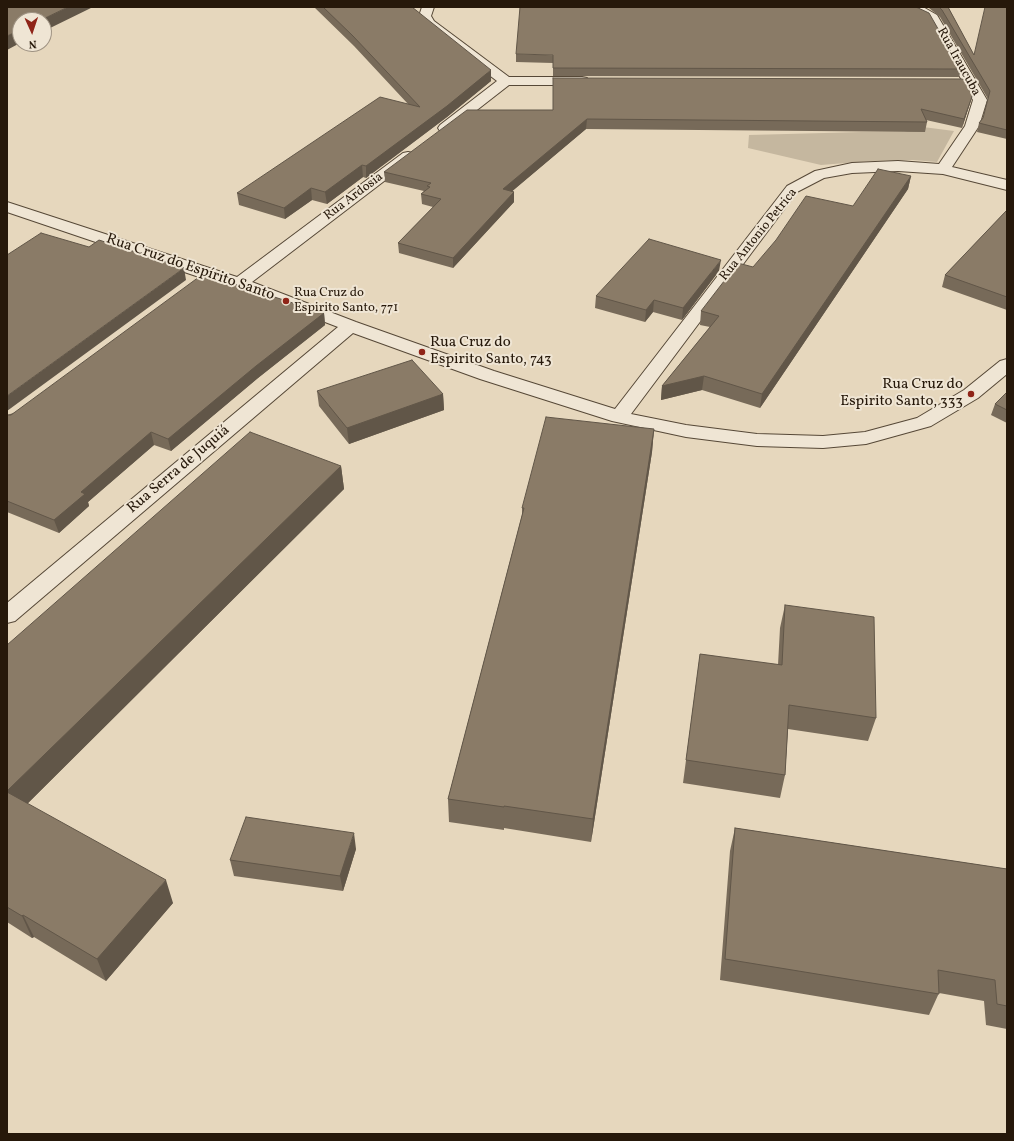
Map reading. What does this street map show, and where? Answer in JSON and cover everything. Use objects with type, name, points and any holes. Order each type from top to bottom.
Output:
[{"type":"street","points":[[428,7],[425,16],[429,23],[506,81],[592,82]]},
{"type":"street","name":"Rua Iraucuba","points":[[912,7],[933,18],[980,100],[972,126],[943,169]]},
{"type":"street","points":[[431,138],[506,81]]},
{"type":"street","points":[[956,83],[971,83]]},
{"type":"street","name":"Rua Ardosia","points":[[240,283],[418,148]]},
{"type":"street","name":"Rua Antonio Petrica","points":[[619,417],[792,189],[820,174],[852,168],[898,166],[943,169],[1007,185]]},
{"type":"street","name":"Rua Cruz do Espírito Santo","points":[[7,207],[208,274],[240,283],[350,326],[487,374],[619,417],[686,431],[757,440],[823,442],[866,438],[924,422],[971,394],[1007,365]]},
{"type":"street","points":[[189,287],[208,274]]},
{"type":"street","name":"Rua Serra de Juquiá","points":[[7,615],[350,326]]},
{"type":"shaded area","points":[[923,127],[954,131],[937,162],[913,160],[871,161],[821,165],[748,148],[749,135],[904,132]]},
{"type":"building","points":[[7,7],[68,7],[52,15],[52,12],[12,12],[12,34],[7,36]]},
{"type":"building","points":[[323,7],[412,7],[491,70],[447,106],[366,166],[362,165],[325,192],[311,188],[284,208],[237,193],[380,97],[420,107],[353,36]]},
{"type":"building","points":[[520,7],[916,7],[929,13],[961,69],[553,68],[553,55],[516,54]]},
{"type":"building","points":[[939,7],[948,7],[974,55],[985,7],[1007,7],[1007,130],[979,123],[983,118],[990,91]]},
{"type":"building","points":[[553,78],[967,79],[974,91],[964,119],[921,109],[927,122],[587,119],[503,189],[514,192],[453,258],[398,243],[441,199],[421,194],[430,187],[427,186],[431,183],[384,172],[467,110],[553,110]]},
{"type":"building","points":[[878,169],[911,176],[762,394],[704,376],[662,386],[719,316],[701,311],[738,263],[753,267],[776,240],[806,196],[853,206]]},
{"type":"building","points":[[1007,210],[1007,297],[945,275]]},
{"type":"building","points":[[41,233],[89,247],[99,240],[184,268],[7,396],[7,255]]},
{"type":"building","points":[[649,239],[721,260],[683,308],[654,300],[646,310],[596,296]]},
{"type":"building","points":[[203,274],[324,313],[256,366],[168,439],[151,432],[81,492],[85,494],[54,520],[7,501],[7,415],[11,415]]},
{"type":"building","points":[[412,360],[443,394],[347,428],[317,391]]},
{"type":"building","points":[[1007,392],[1007,410],[995,404]]},
{"type":"building","points":[[546,417],[654,429],[593,819],[448,799],[524,508],[522,508]]},
{"type":"building","points":[[250,432],[341,466],[7,791],[7,645]]},
{"type":"building","points":[[785,605],[874,617],[876,718],[789,705],[785,775],[686,760],[700,654],[782,665]]},
{"type":"building","points":[[7,792],[166,880],[97,959],[7,907]]},
{"type":"building","points":[[246,817],[354,833],[340,876],[230,860]]},
{"type":"building","points":[[735,828],[1007,869],[1007,1006],[997,1004],[995,980],[938,970],[939,994],[725,959]]},
{"type":"place","name":"Rua Cruz do Espirito Santo, 771","points":[[286,301]]},
{"type":"place","name":"Rua Cruz do Espirito Santo, 743","points":[[422,352]]},
{"type":"place","name":"Rua Cruz do Espirito Santo, 333","points":[[971,394]]}]
